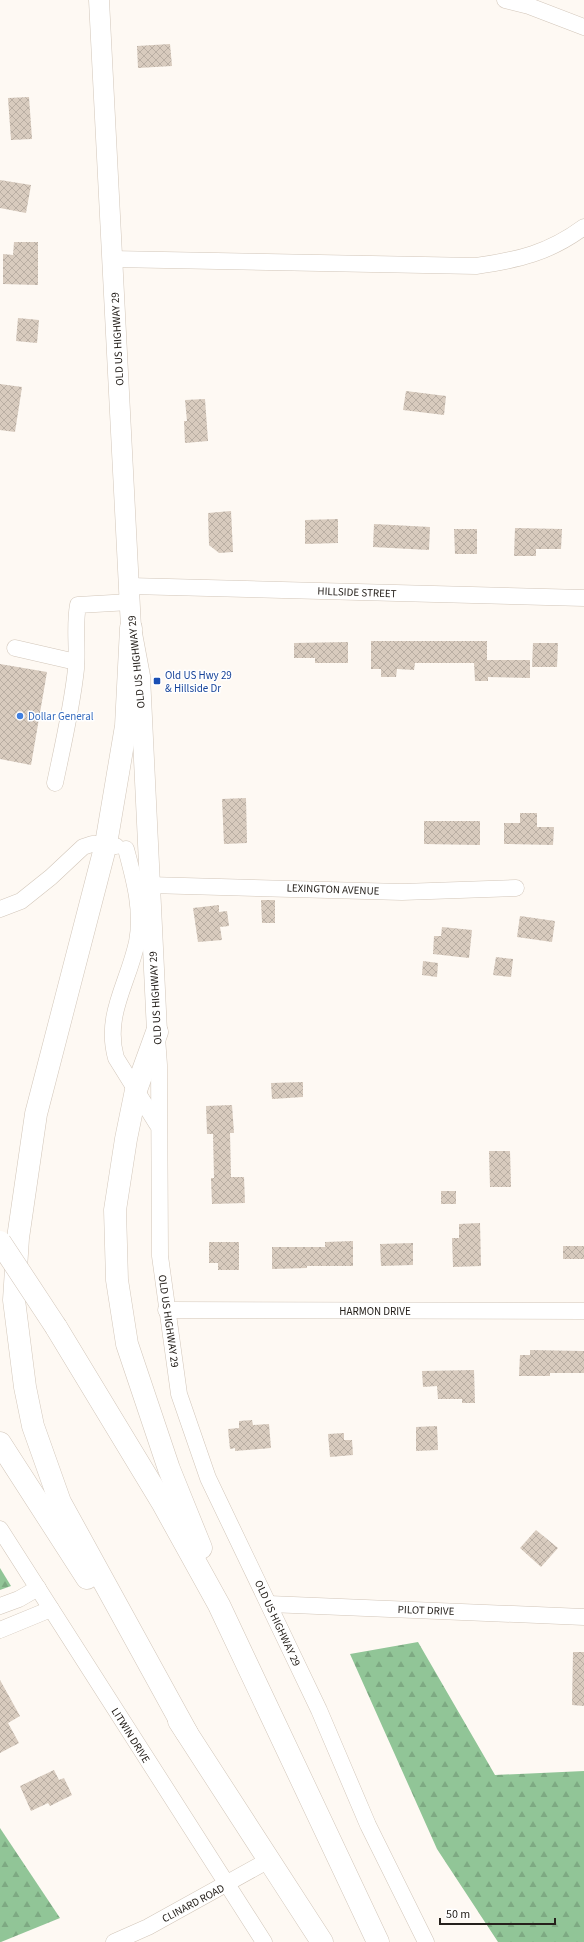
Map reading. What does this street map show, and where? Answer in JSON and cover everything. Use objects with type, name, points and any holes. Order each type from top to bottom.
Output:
[{"type":"highway","points":[[131,628],[126,726],[116,846],[36,1114],[19,1230],[14,1300],[25,1387],[33,1426],[60,1502],[187,1733]]},
{"type":"highway","points":[[157,1032],[136,1090],[126,1139],[115,1210],[116,1280],[127,1344],[168,1469],[261,1695]]},
{"type":"highway","points":[[0,1242],[56,1327],[162,1502],[219,1606],[378,1942]]},
{"type":"highway","points":[[0,1443],[322,1942]]},
{"type":"main road","name":"OLD US HIGHWAY 29","points":[[99,0],[131,628],[140,676],[147,851],[157,1032]]},
{"type":"street","points":[[505,0],[530,6],[584,27]]},
{"type":"street","points":[[112,259],[476,266],[512,261],[544,251],[584,227]]},
{"type":"street","name":"HILLSIDE STREET","points":[[76,662],[75,620],[78,605],[130,594],[584,598]]},
{"type":"street","points":[[15,648],[76,662],[73,694],[55,783]]},
{"type":"street","points":[[0,909],[21,901],[51,877],[82,847],[92,844],[147,851]]},
{"type":"street","points":[[116,846],[137,893],[138,926],[137,942],[114,1013],[112,1033],[116,1058],[158,1126]]},
{"type":"street","name":"LEXINGTON AVENUE","points":[[149,885],[402,892],[516,888]]},
{"type":"street","name":"OLD US HIGHWAY 29","points":[[157,1032],[159,1065],[158,1126],[160,1256],[166,1310],[179,1394],[208,1478],[319,1710],[368,1825],[426,1942]]},
{"type":"street","name":"HARMON DRIVE","points":[[166,1310],[584,1311]]},
{"type":"street","name":"LITWIN DRIVE","points":[[0,1529],[264,1942]]},
{"type":"street","points":[[0,1606],[19,1599],[38,1588]]},
{"type":"street","name":"PILOT DRIVE","points":[[269,1604],[584,1617]]},
{"type":"street","points":[[0,1630],[51,1609]]},
{"type":"street","name":"CLINARD ROAD","points":[[114,1942],[148,1927],[269,1860]]},
{"type":"green space","points":[[0,1568],[11,1586],[0,1590]]},
{"type":"green space","points":[[418,1642],[495,1775],[584,1771],[584,1942],[498,1942],[437,1849],[350,1654]]},
{"type":"green space","points":[[0,1828],[60,1918],[1,1942],[0,1942]]},
{"type":"building","points":[[170,44],[172,66],[138,68],[137,46]]},
{"type":"building","points":[[29,97],[32,139],[11,140],[8,98]]},
{"type":"building","points":[[0,180],[31,185],[26,213],[0,208]]},
{"type":"building","points":[[14,242],[38,242],[38,285],[3,284],[3,254],[13,255]]},
{"type":"building","points":[[18,318],[39,320],[37,343],[16,341]]},
{"type":"building","points":[[0,384],[22,387],[15,432],[0,430]]},
{"type":"building","points":[[406,391],[446,396],[444,415],[403,410]]},
{"type":"building","points":[[205,399],[208,441],[185,443],[184,421],[187,421],[185,400]]},
{"type":"building","points":[[231,511],[233,552],[219,553],[209,545],[208,513]]},
{"type":"building","points":[[338,519],[338,543],[305,544],[305,520]]},
{"type":"building","points":[[374,524],[430,527],[429,550],[373,547]]},
{"type":"building","points":[[515,528],[562,529],[561,549],[536,549],[536,556],[514,556]]},
{"type":"building","points":[[454,529],[477,529],[477,554],[455,554]]},
{"type":"building","points":[[371,641],[487,641],[487,660],[530,660],[530,678],[488,677],[488,681],[475,681],[474,663],[415,663],[414,670],[397,669],[396,677],[381,677],[381,669],[371,669]]},
{"type":"building","points":[[348,642],[348,663],[315,663],[315,658],[294,658],[294,643]]},
{"type":"building","points":[[533,643],[558,643],[557,667],[532,667]]},
{"type":"building","name":"Dollar General","points":[[0,664],[47,672],[31,765],[0,759]]},
{"type":"building","points":[[246,798],[247,843],[224,844],[222,799]]},
{"type":"building","points":[[520,813],[537,813],[537,827],[554,827],[553,845],[504,844],[504,823],[520,823]]},
{"type":"building","points":[[424,821],[480,821],[480,845],[424,844]]},
{"type":"building","points":[[261,900],[275,900],[275,923],[262,923]]},
{"type":"building","points":[[219,905],[219,912],[227,911],[229,926],[220,927],[222,940],[198,942],[193,908]]},
{"type":"building","points":[[520,916],[555,921],[552,942],[517,937]]},
{"type":"building","points":[[442,927],[472,930],[469,958],[433,954],[434,936],[441,936]]},
{"type":"building","points":[[496,957],[513,959],[511,977],[493,975]]},
{"type":"building","points":[[423,961],[438,963],[437,977],[422,975]]},
{"type":"building","points":[[303,1082],[303,1097],[272,1099],[271,1083]]},
{"type":"building","points":[[232,1105],[234,1133],[230,1133],[231,1177],[244,1177],[245,1203],[212,1204],[211,1178],[214,1178],[213,1134],[207,1134],[206,1106]]},
{"type":"building","points":[[489,1151],[510,1151],[511,1187],[490,1187]]},
{"type":"building","points":[[441,1191],[456,1191],[456,1204],[441,1204]]},
{"type":"building","points":[[480,1223],[481,1266],[453,1267],[452,1238],[459,1238],[459,1224]]},
{"type":"building","points":[[353,1241],[353,1266],[307,1266],[307,1268],[272,1269],[272,1247],[325,1247],[325,1242]]},
{"type":"building","points":[[209,1242],[239,1242],[239,1270],[218,1270],[218,1263],[209,1263]]},
{"type":"building","points":[[413,1243],[413,1265],[381,1266],[380,1244]]},
{"type":"building","points":[[563,1246],[584,1246],[584,1259],[563,1259]]},
{"type":"building","points":[[530,1350],[584,1351],[584,1373],[550,1373],[550,1376],[519,1376],[520,1355],[530,1355]]},
{"type":"building","points":[[474,1370],[475,1403],[462,1403],[462,1399],[438,1399],[437,1386],[423,1387],[422,1371]]},
{"type":"building","points":[[252,1420],[253,1425],[269,1424],[271,1448],[235,1451],[235,1448],[230,1449],[228,1429],[239,1428],[239,1421]]},
{"type":"building","points":[[437,1426],[438,1450],[416,1451],[416,1427]]},
{"type":"building","points":[[344,1433],[344,1440],[352,1440],[353,1455],[330,1457],[328,1434]]},
{"type":"building","points":[[536,1530],[558,1548],[541,1567],[520,1548]]},
{"type":"building","points":[[573,1652],[584,1652],[584,1706],[572,1705]]},
{"type":"building","points":[[0,1680],[20,1716],[8,1723],[19,1743],[0,1753]]},
{"type":"building","points":[[54,1770],[59,1780],[64,1778],[72,1795],[50,1806],[48,1803],[31,1811],[20,1786]]},
{"type":"place","name":"Old US Hwy 29 & Hillside Dr","points":[[157,681]]},
{"type":"place","name":"Dollar General","points":[[20,716]]}]
